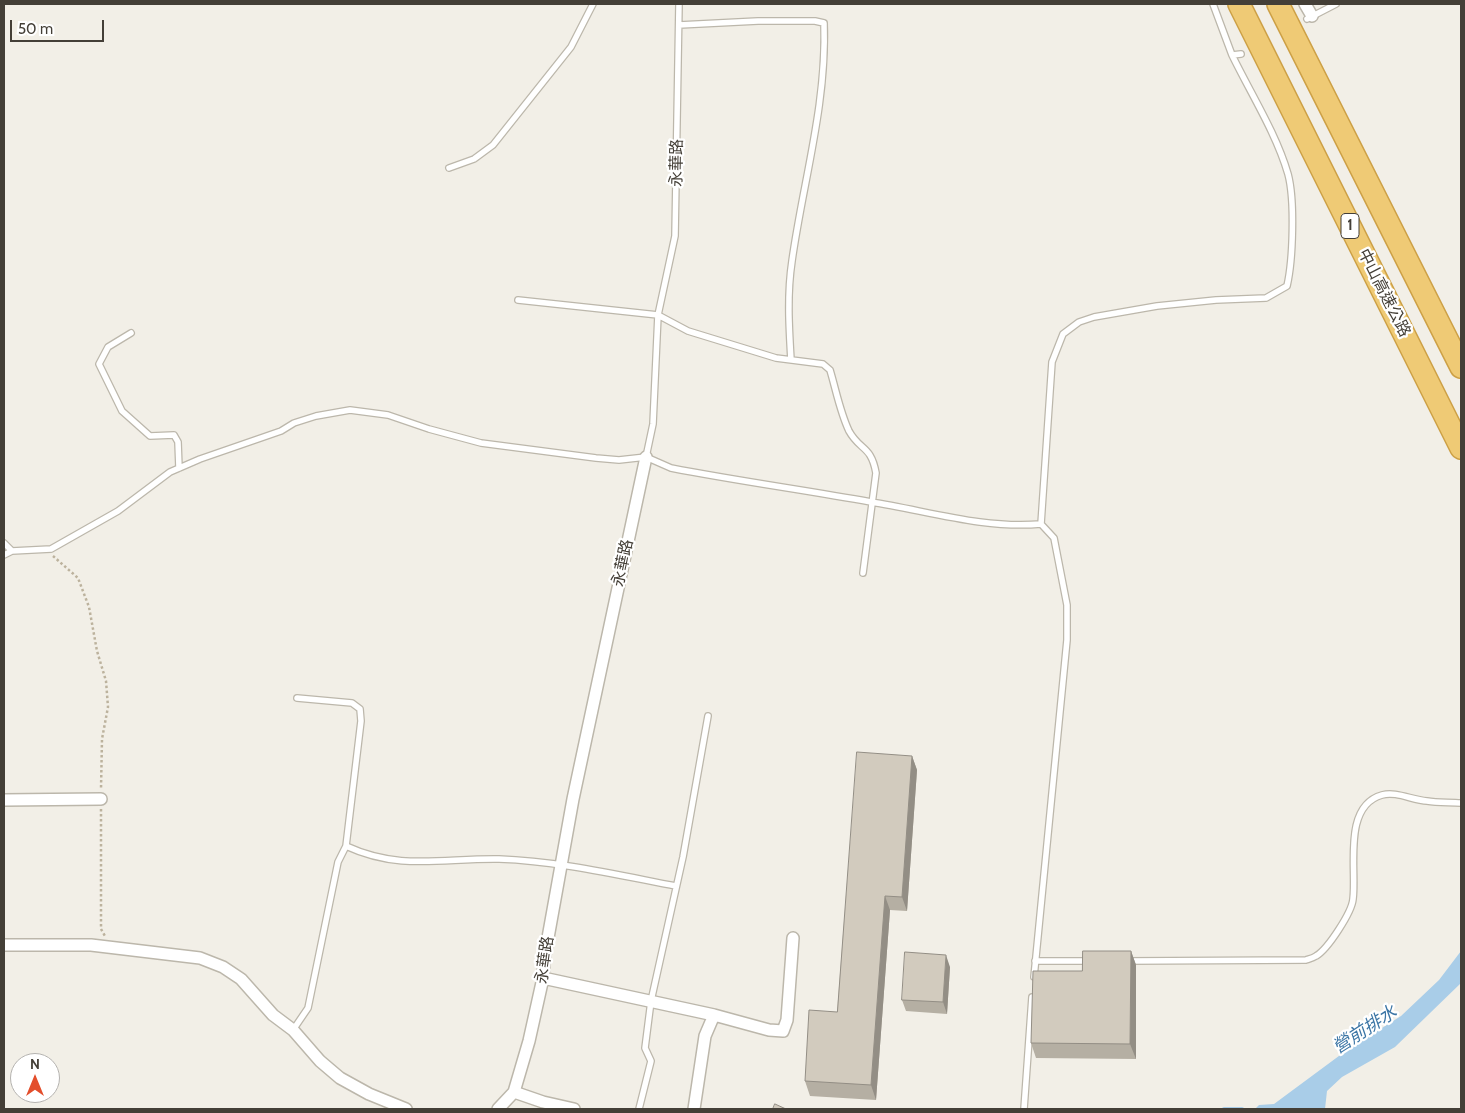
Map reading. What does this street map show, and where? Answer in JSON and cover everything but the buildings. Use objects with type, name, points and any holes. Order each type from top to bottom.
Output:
[{"type":"highway","name":"中山高速公路","points":[[1239,4],[1461,448]]},
{"type":"highway","name":"1","points":[[1278,4],[1461,367]]},
{"type":"street","points":[[1305,4],[1309,18]]},
{"type":"street","name":"永華路","points":[[498,1109],[514,1092],[529,1041],[543,978],[544,960],[560,865],[646,457]]},
{"type":"street","points":[[4,800],[101,798]]},
{"type":"street","points":[[543,978],[714,1014],[769,1030],[783,1031],[787,1020],[793,938]]},
{"type":"street","points":[[4,946],[91,945],[200,958],[223,967],[241,979],[274,1015],[292,1030],[320,1061],[340,1078],[369,1094],[406,1109]]},
{"type":"street","points":[[694,1109],[705,1036],[714,1014]]},
{"type":"street","points":[[514,1092],[543,1102],[574,1109]]},
{"type":"lane","points":[[448,168],[474,159],[493,145],[571,47],[593,4]]},
{"type":"lane","name":"永華路","points":[[646,457],[653,424],[658,315],[676,236],[679,4]]},
{"type":"lane","points":[[1024,1109],[1035,961],[1068,640],[1068,605],[1054,538],[1041,524],[1052,362],[1063,334],[1079,322],[1094,317],[1158,306],[1216,300],[1266,298],[1287,286],[1291,270],[1291,194],[1288,176],[1282,156],[1232,55],[1213,4]]},
{"type":"lane","points":[[1309,18],[1336,4]]},
{"type":"lane","points":[[678,25],[758,21],[815,21],[824,23],[823,79],[792,263],[788,311],[791,360]]},
{"type":"lane","points":[[1232,55],[1241,54]]},
{"type":"lane","points":[[518,300],[658,315],[688,330],[776,358],[823,364],[830,370],[848,429],[855,440],[873,458],[876,472],[863,572]]},
{"type":"lane","points":[[130,333],[108,347],[100,364],[122,411],[150,436],[174,435],[178,442],[179,468]]},
{"type":"lane","points":[[4,555],[12,551],[51,549],[118,511],[155,481],[179,468],[281,431],[294,423],[316,416],[350,410],[388,415],[428,429],[508,448],[619,460],[646,457],[671,468],[873,502],[987,524],[1015,526],[1041,524]]},
{"type":"lane","points":[[4,543],[12,551]]},
{"type":"lane","points":[[292,1030],[308,1008],[338,862],[346,846],[360,709],[352,703],[297,698]]},
{"type":"lane","points":[[639,1109],[651,1061],[645,1048],[651,1002],[676,886],[708,716]]},
{"type":"lane","points":[[1122,961],[1306,960],[1317,956],[1330,942],[1353,900],[1355,828],[1363,809],[1370,800],[1382,795],[1402,795],[1426,801],[1461,803]]},
{"type":"lane","points":[[346,846],[372,857],[414,863],[499,859],[560,865],[676,886]]},
{"type":"lane","points":[[1035,961],[1093,961]]},
{"type":"path","points":[[51,549],[53,556],[78,578],[89,608],[97,651],[106,682],[108,708],[102,739],[101,929],[111,948]]},
{"type":"water","points":[[1461,951],[1461,983],[1395,1047],[1342,1077],[1327,1091],[1325,1109],[1255,1109],[1259,1105],[1274,1104],[1347,1050],[1401,1016],[1439,980]]},
{"type":"waterway","name":"營前排水","points":[[1224,1109],[1242,1109]]}]
